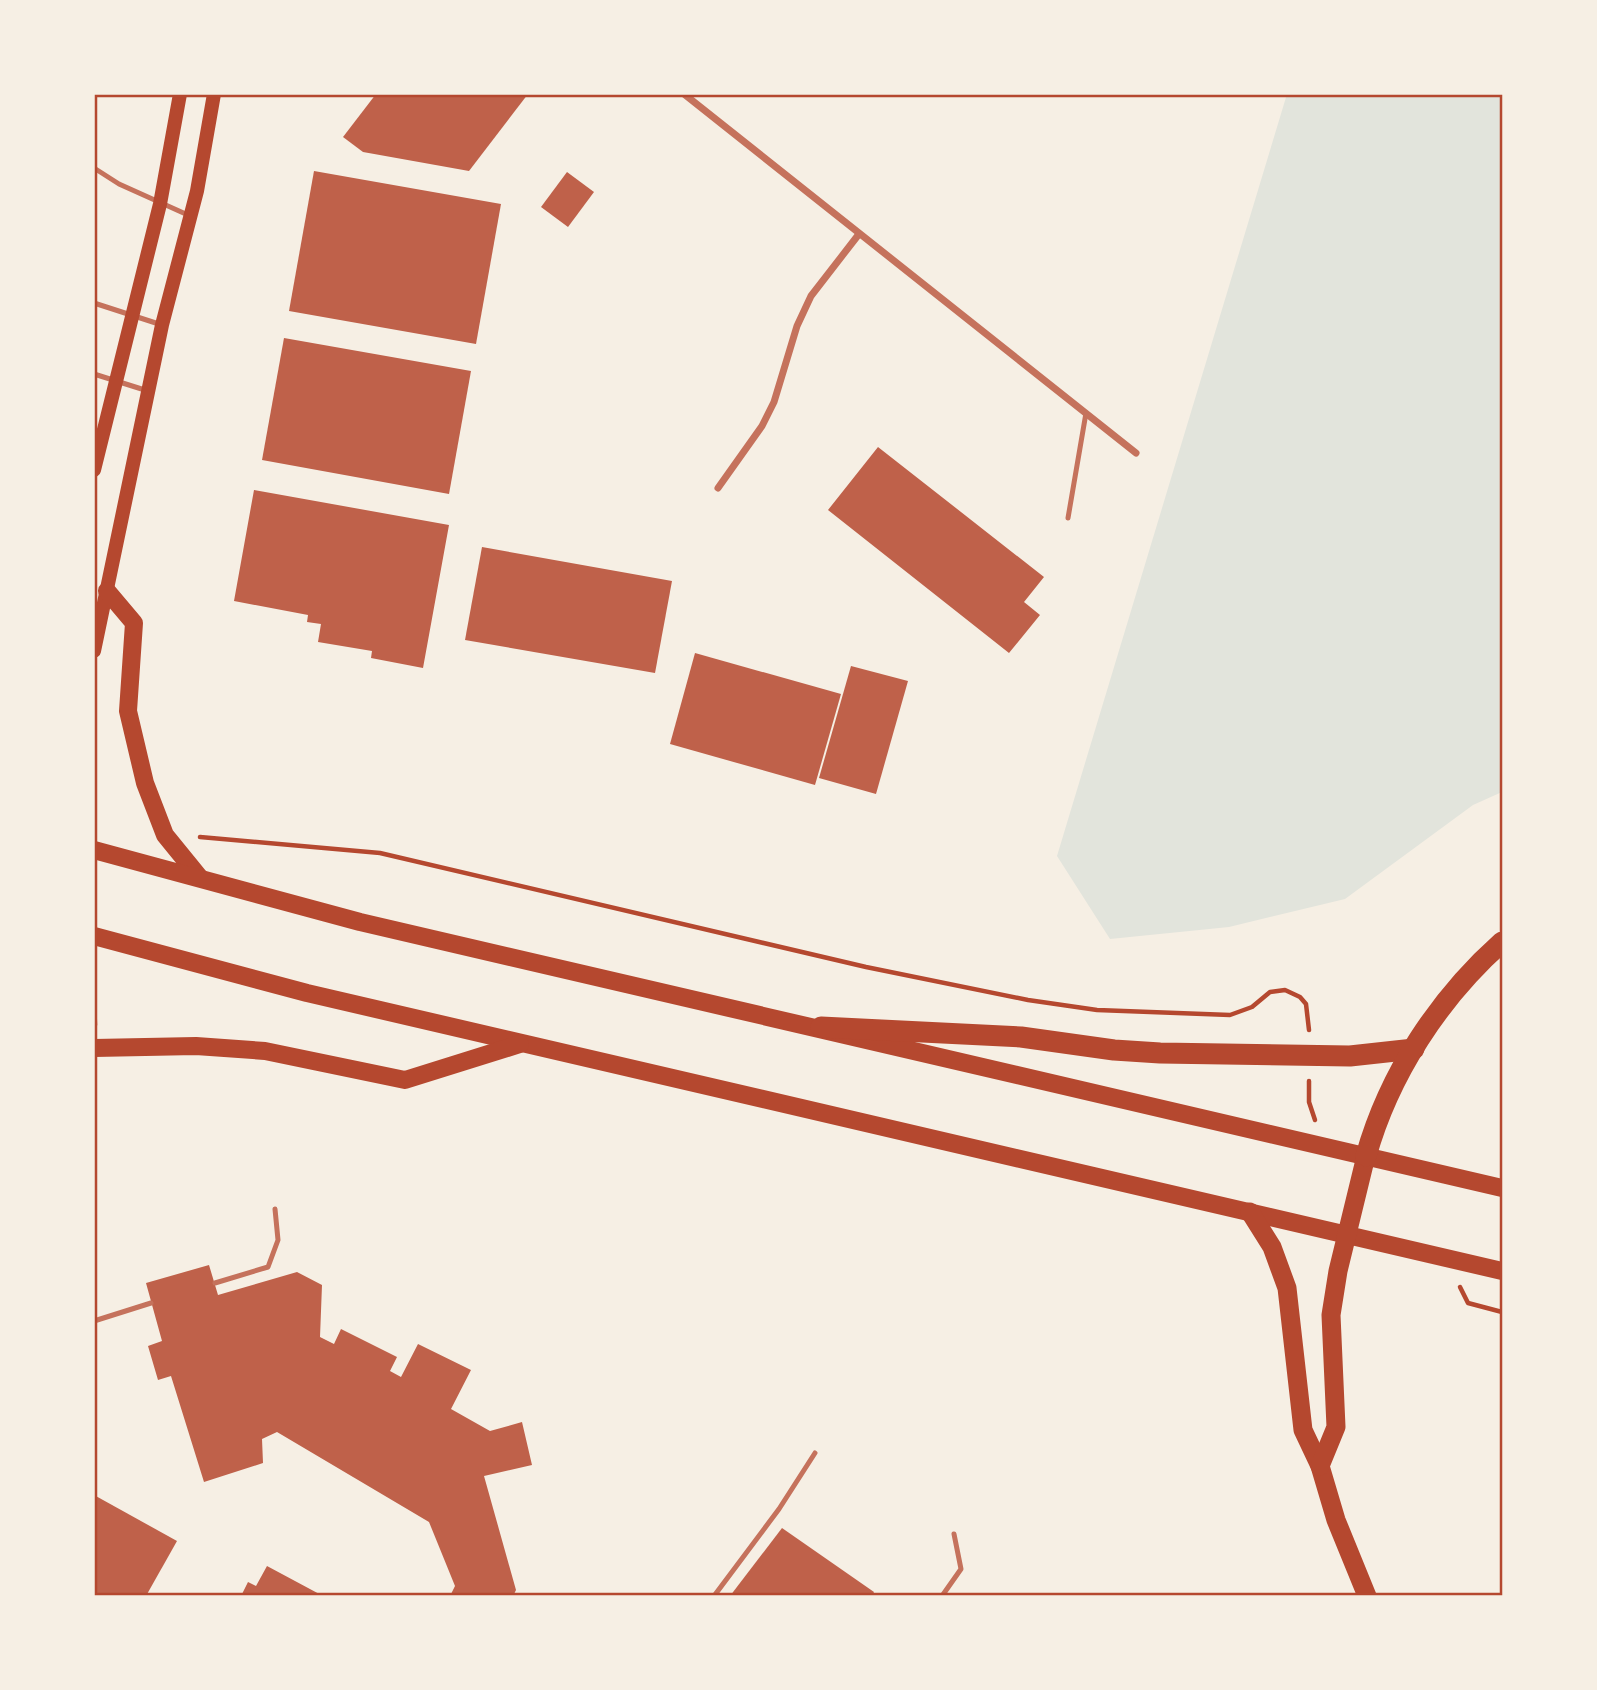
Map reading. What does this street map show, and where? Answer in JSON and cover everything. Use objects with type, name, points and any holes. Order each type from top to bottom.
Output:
[{"type":"highway","points":[[1320,1466],[1336,1427],[1331,1315],[1346,1234],[1372,1134],[1414,1049],[1446,999],[1503,942]]},
{"type":"highway","points":[[821,1027],[1021,1037],[1114,1051],[1160,1053],[1373,1055],[1414,1049]]},
{"type":"highway","points":[[1250,1212],[1272,1247],[1287,1287],[1303,1430],[1320,1466],[1336,1520],[1367,1595]]},
{"type":"main road","points":[[94,470],[160,204],[180,94]]},
{"type":"main road","points":[[94,652],[162,325],[190,216],[214,94]]},
{"type":"main road","points":[[107,591],[134,623],[128,711],[145,783],[165,835],[200,878]]},
{"type":"main road","points":[[94,850],[360,922],[821,1027],[1503,1188]]},
{"type":"main road","points":[[94,936],[307,993],[1503,1272]]},
{"type":"main road","points":[[94,1048],[196,1046],[265,1051],[405,1080],[522,1044]]},
{"type":"street","points":[[684,94],[1136,453]]},
{"type":"street","points":[[718,488],[762,426],[774,402],[797,326],[811,296],[859,234]]},
{"type":"lane","points":[[94,168],[160,204],[190,216]]},
{"type":"lane","points":[[94,303],[162,325]]},
{"type":"lane","points":[[94,374],[148,391]]},
{"type":"lane","points":[[1068,518],[1086,413]]},
{"type":"lane","points":[[215,1283],[268,1267],[278,1240],[275,1209]]},
{"type":"lane","points":[[94,1321],[151,1303]]},
{"type":"lane","points":[[714,1595],[779,1509],[815,1452]]},
{"type":"lane","points":[[942,1595],[961,1569],[954,1534]]},
{"type":"path","points":[[165,835],[380,853],[866,967],[1028,1000],[1097,1010],[1230,1015],[1252,1007],[1270,992],[1285,990],[1300,997],[1306,1004],[1309,1102],[1325,1146]]},
{"type":"path","points":[[94,1000],[94,1026]]},
{"type":"path","points":[[1468,1303],[1503,1312]]},
{"type":"shaded area","points":[[1287,94],[1502,95],[1502,792],[1473,805],[1345,899],[1229,927],[1110,939],[1057,856]]},
{"type":"building","points":[[376,94],[528,94],[469,171],[363,152],[343,137]]},
{"type":"building","points":[[314,171],[501,204],[476,344],[289,311]]},
{"type":"building","points":[[567,172],[594,192],[568,227],[541,207]]},
{"type":"building","points":[[284,338],[471,371],[449,494],[262,460]]},
{"type":"building","points":[[878,447],[1044,577],[1024,602],[1040,615],[1009,653],[828,510]]},
{"type":"building","points":[[254,490],[449,525],[423,668],[371,658],[372,651],[318,642],[321,624],[307,622],[308,615],[234,601]]},
{"type":"building","points":[[482,547],[672,581],[655,673],[465,640]]},
{"type":"building","points":[[695,653],[841,694],[815,785],[670,744]]},
{"type":"building","points":[[851,666],[908,681],[876,794],[819,778]]},
{"type":"building","points":[[209,1265],[218,1295],[297,1272],[322,1285],[320,1337],[334,1344],[341,1329],[397,1357],[390,1371],[401,1377],[418,1344],[471,1370],[451,1409],[490,1431],[522,1422],[532,1465],[484,1476],[516,1590],[513,1596],[450,1596],[455,1586],[429,1522],[277,1432],[262,1439],[263,1463],[204,1482],[171,1376],[158,1380],[148,1346],[162,1341],[146,1283]]},
{"type":"building","points":[[94,1495],[177,1541],[146,1596],[94,1594]]},
{"type":"building","points":[[782,1528],[874,1592],[872,1596],[730,1596]]},
{"type":"building","points":[[267,1566],[323,1596],[241,1596],[248,1582],[256,1586]]}]
